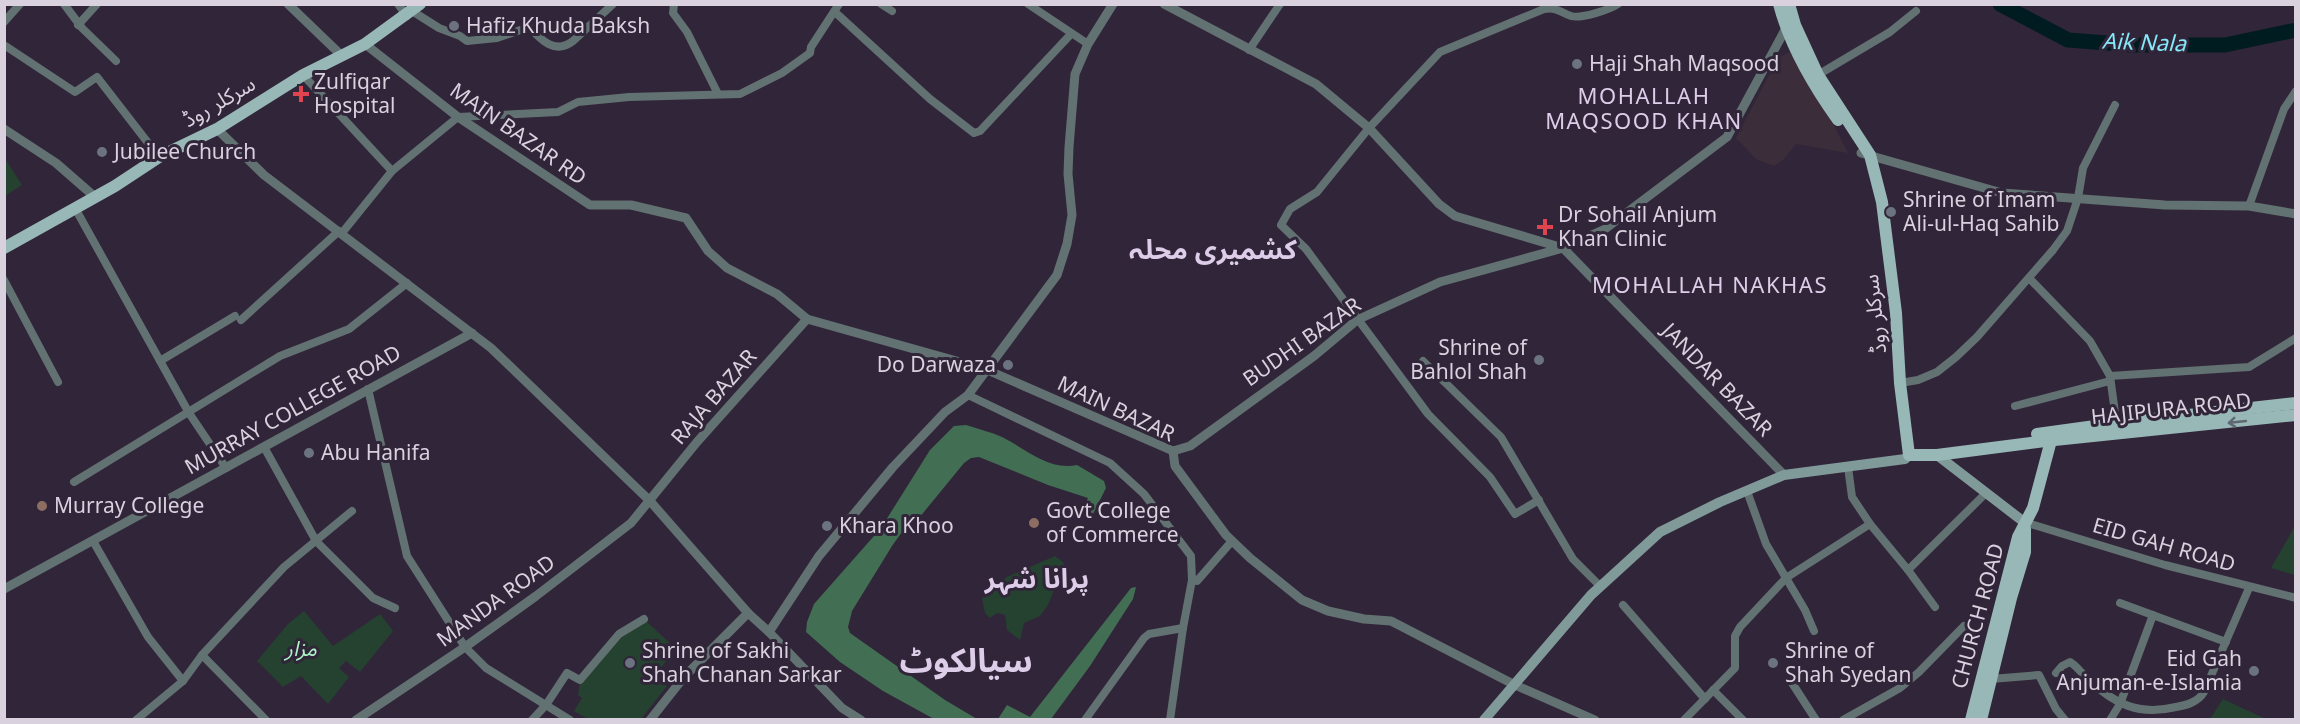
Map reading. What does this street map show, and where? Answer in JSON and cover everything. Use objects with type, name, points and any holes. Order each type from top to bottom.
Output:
[{"type":"main road","name":"سرکلر روڈ","points":[[1779,4],[1786,28],[1815,77]]},
{"type":"main road","name":"سرکلر روڈ","points":[[1789,4],[1795,25],[1826,102],[1865,154],[1873,170],[1882,202],[1896,313],[1900,383],[1909,455]]},
{"type":"main road","name":"سرکلر روڈ","points":[[4,248],[95,197],[159,157],[217,129],[303,75],[365,44],[413,10]]},
{"type":"main road","points":[[2117,429],[2295,403]]},
{"type":"main road","name":"HAJIPURA ROAD","points":[[2053,436],[2295,415]]},
{"type":"main road","points":[[1905,432],[1914,442],[1926,448],[2053,436]]},
{"type":"main road","points":[[1486,719],[1600,586],[1660,532],[1784,475],[1905,459],[1909,455],[1937,455],[2053,436]]},
{"type":"main road","name":"CHURCH ROAD","points":[[1971,720],[1994,625],[2024,522],[2033,508],[2053,436]]},
{"type":"main road","name":"CHURCH ROAD","points":[[1937,455],[2024,522]]},
{"type":"main road","name":"CHURCH ROAD","points":[[1981,720],[2025,552],[2024,522]]},
{"type":"street","points":[[4,22],[20,4]]},
{"type":"street","points":[[64,4],[78,25],[116,61]]},
{"type":"street","points":[[78,25],[97,4]]},
{"type":"street","points":[[288,4],[341,55]]},
{"type":"street","points":[[398,4],[413,10],[439,28],[467,41],[497,38],[529,27],[550,46],[559,47],[567,46],[613,4]]},
{"type":"street","points":[[674,4],[673,13],[687,32],[718,94]]},
{"type":"street","points":[[160,361],[238,318],[341,232],[392,171],[458,117],[558,112],[578,102],[629,97],[740,94],[782,73],[810,53],[811,47],[836,13],[839,4]]},
{"type":"street","points":[[881,4],[892,11]]},
{"type":"street","points":[[1028,4],[1088,44]]},
{"type":"street","points":[[770,632],[819,556],[893,467],[945,412],[968,394],[1057,275],[1067,244],[1072,215],[1068,174],[1071,94],[1075,74],[1088,44],[1113,4]]},
{"type":"street","name":"JANDAR BAZAR","points":[[1164,4],[1316,84],[1368,128],[1439,204],[1455,216],[1563,248],[1784,475]]},
{"type":"street","points":[[1249,50],[1280,4]]},
{"type":"street","points":[[1539,500],[1515,514],[1490,477],[1428,414],[1306,249],[1281,225],[1290,209],[1317,192],[1368,128],[1440,52],[1544,9],[1554,8],[1574,17],[1611,9],[1618,4]]},
{"type":"street","points":[[1815,77],[1890,32],[1916,11]]},
{"type":"street","points":[[836,13],[930,99],[974,133],[980,131],[1071,34]]},
{"type":"street","name":"BUDHI BAZAR","points":[[1173,451],[1190,446],[1314,356],[1357,320],[1440,282],[1563,248],[1605,229],[1727,137],[1786,28]]},
{"type":"street","name":"MAIN BAZAR RD","points":[[365,44],[458,117],[590,205],[631,205],[686,218],[708,251],[727,268],[777,294],[807,319]]},
{"type":"street","points":[[4,45],[75,92],[97,76],[159,157]]},
{"type":"street","points":[[303,75],[392,171]]},
{"type":"street","points":[[2249,206],[2284,109],[2295,91]]},
{"type":"street","points":[[1900,383],[1918,380],[1937,372],[1956,357],[1977,337],[2029,278],[2067,231],[2078,198],[2083,168],[2115,105]]},
{"type":"street","points":[[4,129],[56,163],[95,197]]},
{"type":"street","points":[[217,129],[264,175],[491,348],[650,501],[748,613],[770,632],[842,708],[861,720]]},
{"type":"street","points":[[1865,154],[2002,193],[2205,207],[2249,206],[2295,214]]},
{"type":"street","points":[[75,208],[189,413],[226,468]]},
{"type":"street","points":[[2029,278],[2090,341],[2110,379],[2117,429]]},
{"type":"street","points":[[4,280],[58,382]]},
{"type":"street","points":[[74,482],[280,357],[349,329],[407,283]]},
{"type":"street","name":"MAIN BAZAR","points":[[807,319],[985,369],[1173,451],[1176,466],[1232,541],[1302,600],[1328,612],[1364,619],[1391,621],[1515,685],[1595,720]]},
{"type":"street","name":"RAJA BAZAR","points":[[650,501],[697,442],[807,319]]},
{"type":"street","name":"MURRAY COLLEGE ROAD","points":[[4,589],[472,333]]},
{"type":"street","points":[[2015,406],[2110,379],[2248,367],[2295,338]]},
{"type":"street","points":[[1423,361],[1501,437],[1573,559],[1600,586]]},
{"type":"street","points":[[368,390],[407,556],[465,647],[486,668],[570,720]]},
{"type":"street","points":[[968,394],[1110,463],[1143,494],[1191,556],[1192,580],[1182,628],[1170,720]]},
{"type":"street","points":[[264,447],[316,541],[373,598],[395,608]]},
{"type":"street","points":[[1848,467],[1852,497],[1869,524],[1908,570],[1935,607]]},
{"type":"street","points":[[1747,491],[1766,544],[1805,610],[1814,631]]},
{"type":"street","points":[[1908,570],[1986,493]]},
{"type":"street","name":"MANDA ROAD","points":[[356,720],[536,596],[631,523],[650,501]]},
{"type":"street","points":[[136,720],[183,681],[202,655],[284,567],[352,511]]},
{"type":"street","name":"EID GAH ROAD","points":[[2024,522],[2165,565],[2295,598]]},
{"type":"street","points":[[1684,720],[1735,668],[1735,636],[1740,627],[1786,578],[1869,524]]},
{"type":"street","points":[[93,541],[148,637],[183,681]]},
{"type":"street","points":[[1192,580],[1197,581],[1232,541]]},
{"type":"street","points":[[2056,673],[2070,662],[2099,689],[2120,704],[2152,710],[2184,706],[2201,698],[2249,588]]},
{"type":"street","points":[[2120,603],[2226,642]]},
{"type":"street","points":[[1623,605],[1705,699]]},
{"type":"street","points":[[650,720],[684,677],[748,613]]},
{"type":"street","points":[[2110,720],[2120,704],[2152,615]]},
{"type":"street","points":[[532,720],[546,705],[567,674],[580,680],[618,634],[644,619]]},
{"type":"street","points":[[1843,720],[1900,688],[1964,626]]},
{"type":"street","points":[[1085,720],[1144,638],[1149,634],[1182,628]]},
{"type":"street","points":[[202,655],[266,720]]},
{"type":"street","points":[[1991,679],[2039,675],[2056,709],[2065,720]]},
{"type":"street","points":[[1792,683],[1816,720]]},
{"type":"street","points":[[1713,690],[1743,720]]},
{"type":"shaded area","points":[[1795,49],[1848,153],[1796,144],[1783,160],[1774,166],[1756,159],[1736,138],[1778,58]]},
{"type":"green space","points":[[4,157],[22,185],[5,196],[4,196]]},
{"type":"green space","points":[[966,425],[1002,437],[1047,462],[1067,466],[1077,465],[1104,481],[1106,488],[1093,514],[1084,507],[1088,498],[1048,485],[979,457],[971,458],[964,463],[919,518],[914,515],[852,611],[848,627],[850,633],[945,700],[977,719],[934,719],[883,691],[840,662],[806,632],[807,622],[814,604],[881,528],[930,450],[954,426]]},
{"type":"green space","points":[[2295,526],[2295,575],[2271,568]]},
{"type":"green space","points":[[1055,556],[1064,565],[1048,605],[1040,616],[1024,623],[1020,640],[1007,630],[1005,615],[997,613],[990,618],[985,613],[982,598],[1007,577]]},
{"type":"green space","points":[[1136,587],[1133,599],[1090,666],[1051,719],[998,719],[1007,705],[1030,717],[1131,588]]},
{"type":"green space","name":"مزار","points":[[304,611],[333,646],[380,614],[393,631],[360,672],[346,661],[339,668],[349,677],[328,704],[301,676],[283,687],[257,661],[288,624]]},
{"type":"green space","name":"Shrine of Sakhi Shah Chanan Sarkar","points":[[644,619],[676,649],[654,676],[667,686],[641,719],[588,719],[574,711],[582,698],[578,695],[580,680],[619,634]]},
{"type":"green space","points":[[2223,699],[2266,719],[2210,719]]},
{"type":"waterway","name":"Aik Nala","points":[[2000,4],[2068,40],[2133,45],[2225,45],[2296,30]]},
{"type":"place","name":"Hafiz Khuda Baksh","points":[[454,26]]},
{"type":"place","name":"Haji Shah Maqsood","points":[[1577,64]]},
{"type":"place","name":"Zulfiqar Hospital","points":[[301,94]]},
{"type":"place","name":"Jubilee Church","points":[[102,152]]},
{"type":"place","name":"Shrine of Imam Ali-ul-Haq Sahib","points":[[1891,212]]},
{"type":"place","name":"Dr Sohail Anjum Khan Clinic","points":[[1545,227]]},
{"type":"place","name":"Shrine of Bahlol Shah","points":[[1539,360]]},
{"type":"place","name":"Do Darwaza","points":[[1008,365]]},
{"type":"place","name":"Abu Hanifa","points":[[309,453]]},
{"type":"place","name":"Murray College","points":[[42,506]]},
{"type":"place","name":"Govt College of Commerce","points":[[1034,523]]},
{"type":"place","name":"Khara Khoo","points":[[827,526]]},
{"type":"place","name":"Shrine of Sakhi Shah Chanan Sarkar","points":[[630,663]]},
{"type":"place","name":"Shrine of Shah Syedan","points":[[1773,663]]},
{"type":"place","name":"Eid Gah Anjuman-e-Islamia","points":[[2254,671]]},
{"type":"district","name":"MOHALLAH MAQSOOD KHAN","points":[[1644,110]]},
{"type":"district","name":"کشمیری محلہ","points":[[1213,250]]},
{"type":"district","name":"MOHALLAH NAKHAS","points":[[1710,286]]},
{"type":"district","name":"پرانا شہر","points":[[1037,579]]},
{"type":"district","name":"سیالکوٹ","points":[[966,661]]}]
